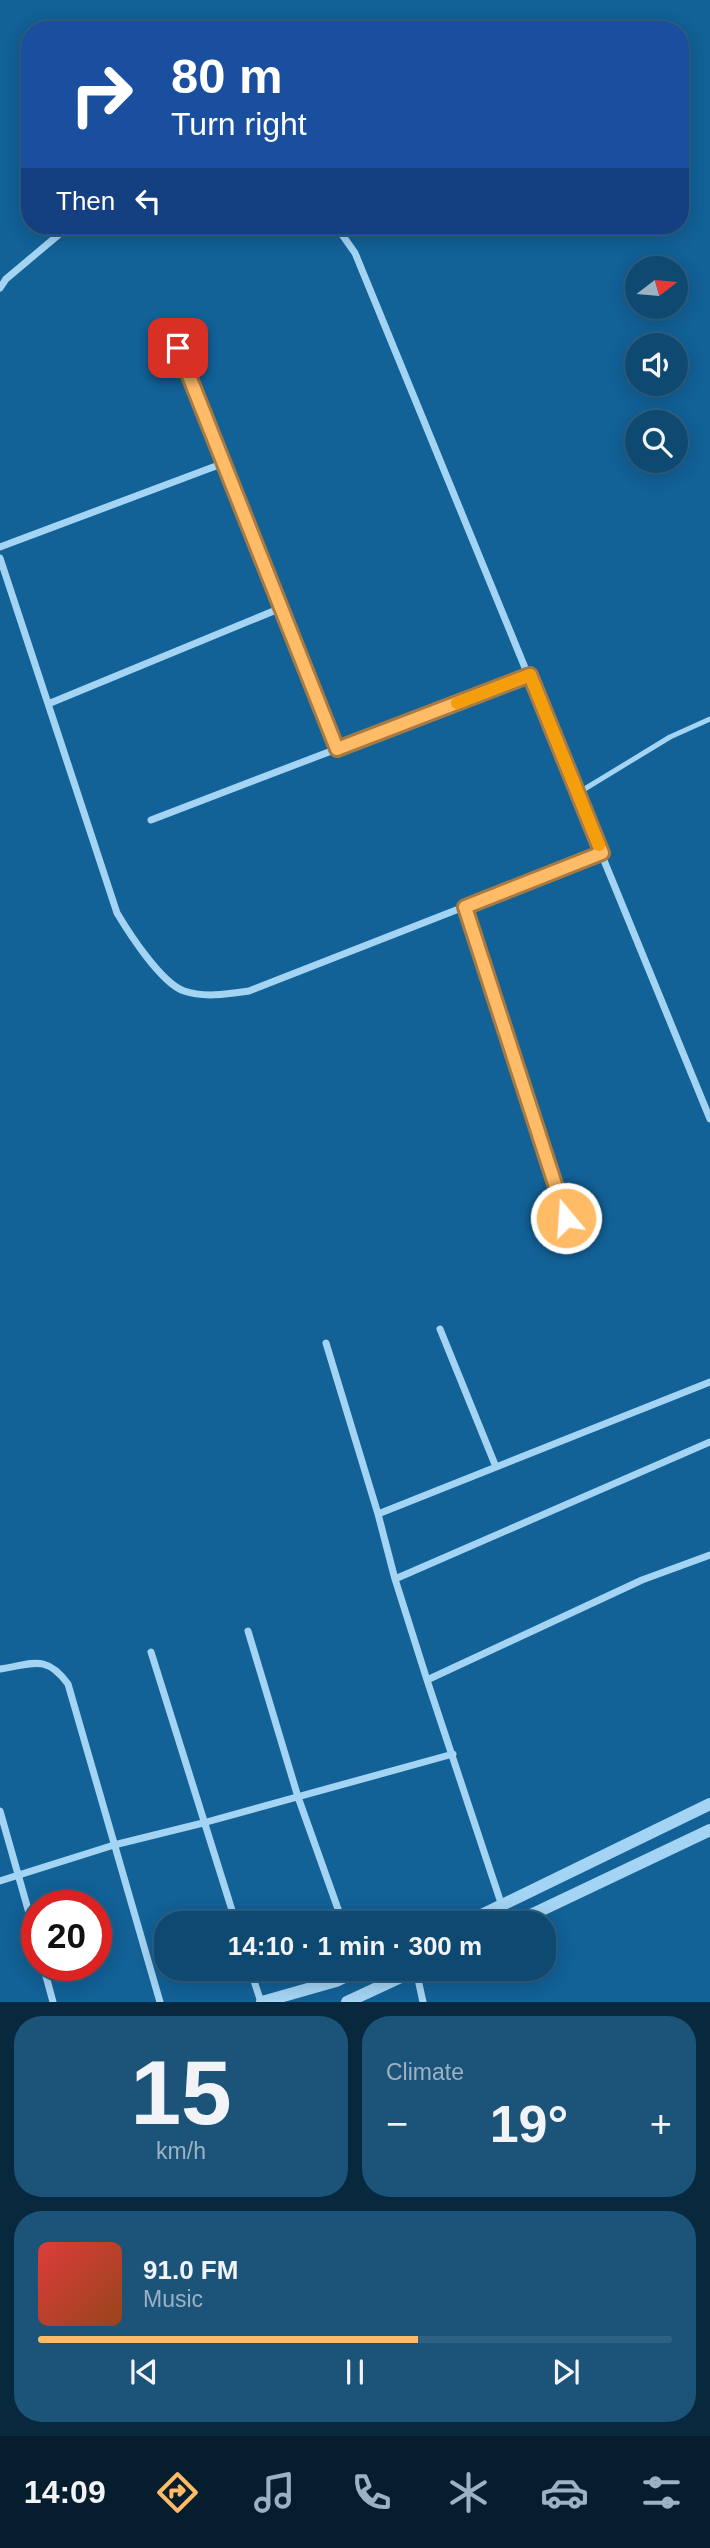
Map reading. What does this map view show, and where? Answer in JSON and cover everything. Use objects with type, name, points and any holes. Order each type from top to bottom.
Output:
[{"type":"street","points":[[0,288],[6,279],[58,235]]},
{"type":"street","points":[[342,235],[355,253],[710,1119]]},
{"type":"street","points":[[178,348],[337,749]]},
{"type":"street","points":[[0,547],[224,463]]},
{"type":"street","points":[[0,558],[117,913],[143,954],[182,991],[218,995],[249,991],[602,853]]},
{"type":"street","points":[[48,704],[281,608]]},
{"type":"street","points":[[151,820],[530,675]]},
{"type":"street","points":[[440,1329],[496,1467]]},
{"type":"street","points":[[326,1343],[395,1579],[502,1907]]},
{"type":"street","points":[[378,1514],[710,1382]]},
{"type":"street","points":[[395,1579],[710,1442]]},
{"type":"street","points":[[427,1680],[642,1580],[710,1555]]},
{"type":"street","points":[[248,1630],[298,1797],[339,1911]]},
{"type":"street","points":[[151,1653],[232,1911]]},
{"type":"street","points":[[0,1669],[43,1662],[57,1669],[68,1684],[160,2002]]},
{"type":"street","points":[[0,1881],[114,1845],[453,1754]]},
{"type":"street","points":[[493,1911],[710,1804]]},
{"type":"street","points":[[0,1811],[23,1890]]},
{"type":"street","points":[[539,1911],[710,1830]]},
{"type":"street","points":[[47,1981],[53,2002]]},
{"type":"street","points":[[254,1981],[262,2002],[333,1981]]},
{"type":"street","points":[[347,2002],[392,1981]]},
{"type":"street","points":[[419,1981],[423,2002]]},
{"type":"lane","points":[[578,793],[670,737],[710,719]]},
{"type":"lane","points":[[465,907],[566,1218]]},
{"type":"slow traffic","points":[[457,703],[530,675],[599,845]]},
{"type":"route","points":[[178,348],[337,749],[530,675],[602,853],[465,907],[566,1218]]}]
